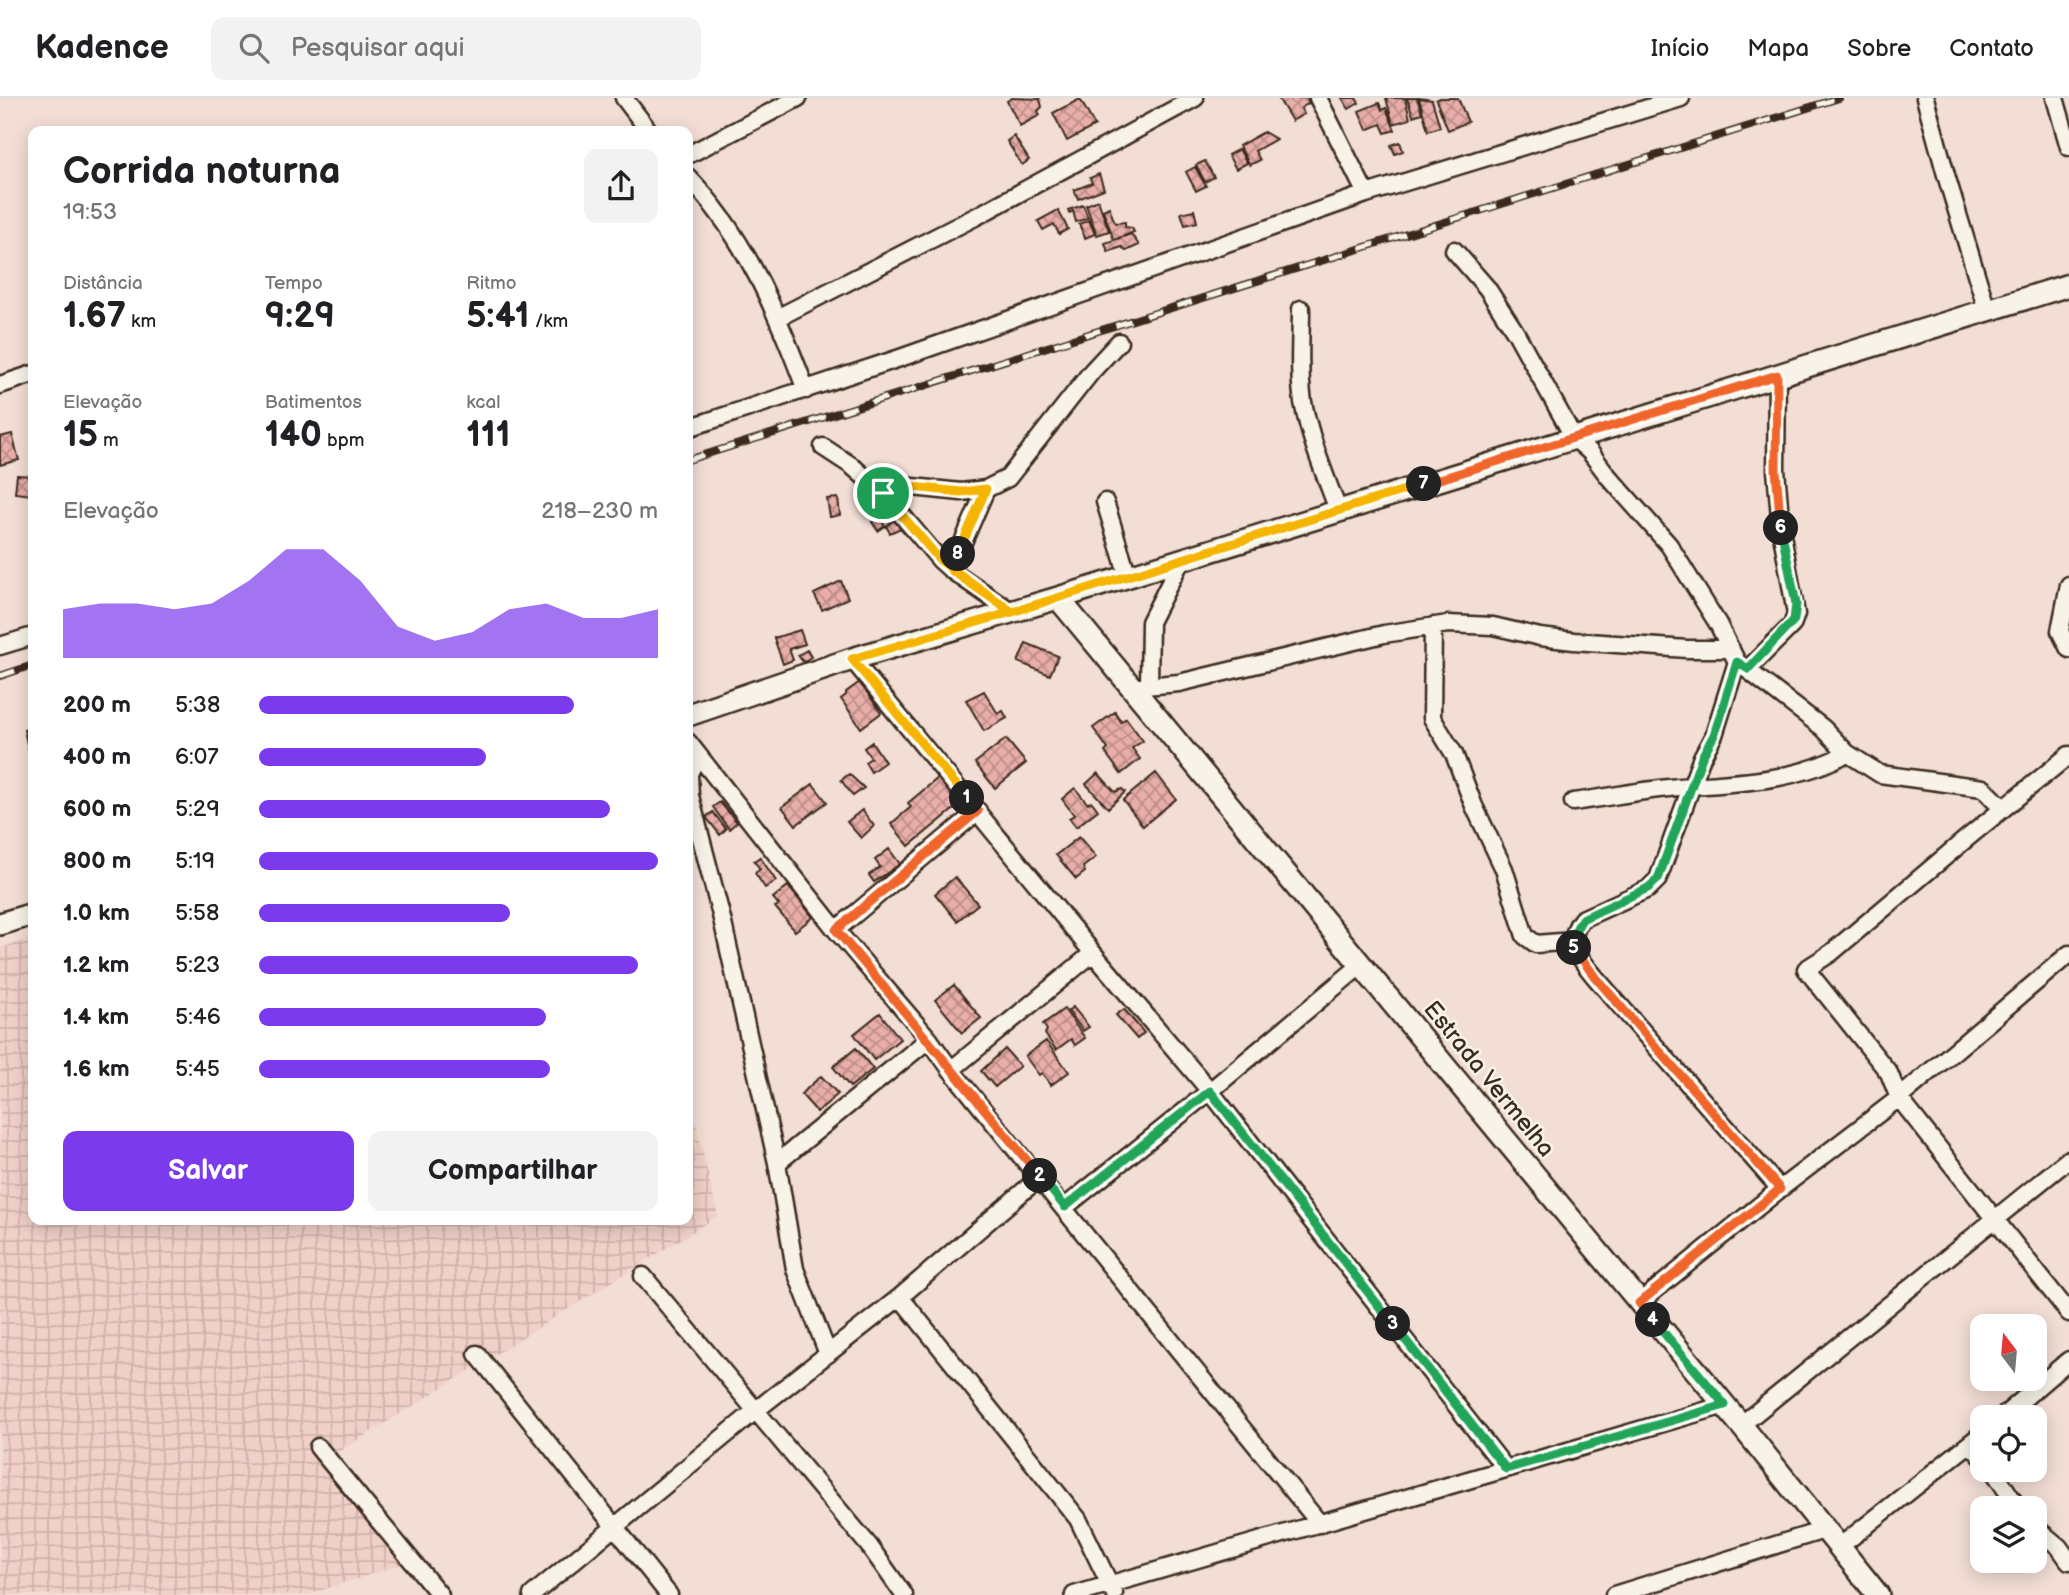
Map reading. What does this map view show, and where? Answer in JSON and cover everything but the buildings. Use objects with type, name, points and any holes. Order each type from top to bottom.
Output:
[{"type":"street","points":[[624,98],[645,126]]},
{"type":"street","points":[[693,152],[798,98]]},
{"type":"street","points":[[779,317],[977,216],[1195,98]]},
{"type":"street","points":[[1318,98],[1366,194]]},
{"type":"street","points":[[693,426],[806,390],[1366,194],[1681,98]]},
{"type":"street","points":[[1925,98],[1987,310]]},
{"type":"street","points":[[2055,98],[2069,147]]},
{"type":"street","points":[[693,182],[711,201],[744,248],[779,317],[806,390]]},
{"type":"street","points":[[1454,250],[1487,288],[1516,333],[1574,438],[1590,452],[1669,545],[1739,660],[1823,728],[1847,753],[1880,774],[1983,788],[2003,808]]},
{"type":"street","points":[[693,713],[852,659],[1058,598],[2069,285]]},
{"type":"street","points":[[1301,309],[1303,400],[1312,441],[1338,510]]},
{"type":"street","points":[[883,493],[903,486],[961,492],[986,489],[1008,478],[1119,341]]},
{"type":"street","points":[[1777,375],[1776,470],[1781,528],[1796,614],[1792,625],[1739,660],[1714,735],[1691,787],[1658,879],[1648,888],[1582,919],[1576,926],[1573,941],[1574,949],[1595,977],[1780,1189]]},
{"type":"street","points":[[0,385],[28,376]]},
{"type":"street","points":[[823,447],[852,466],[883,493],[951,570],[1012,612]]},
{"type":"street","points":[[951,570],[986,489]]},
{"type":"street","points":[[1105,502],[1128,576]]},
{"type":"street","points":[[1182,559],[1150,622],[1141,687],[1179,683],[1315,650],[1433,626],[1493,626],[1540,637],[1652,647],[1739,660]]},
{"type":"street","points":[[2069,585],[2060,631],[2069,649]]},
{"type":"street","name":"Estrada Vermelha","points":[[1058,598],[1141,687],[1361,965],[1725,1405],[1878,1595]]},
{"type":"street","points":[[1433,626],[1432,718],[1454,754],[1474,806],[1504,869],[1525,936],[1536,944],[1573,941]]},
{"type":"street","points":[[0,646],[28,638]]},
{"type":"street","points":[[852,659],[1210,1091],[1506,1469]]},
{"type":"street","points":[[693,749],[836,930],[929,1039],[951,1070],[1321,1524]]},
{"type":"street","points":[[1573,802],[1756,781],[1807,771],[1826,765],[1847,753]]},
{"type":"street","points":[[2069,755],[1831,953],[1806,969],[1889,1073],[1899,1098],[2069,1313]]},
{"type":"street","points":[[693,765],[700,758]]},
{"type":"street","points":[[693,808],[722,919],[777,1164],[795,1269],[828,1354]]},
{"type":"street","points":[[836,930],[978,811]]},
{"type":"street","points":[[0,924],[28,916]]},
{"type":"street","points":[[951,1070],[1093,953]]},
{"type":"street","points":[[1639,1303],[1780,1189],[1899,1098],[2069,954]]},
{"type":"street","points":[[1065,1207],[1361,965]]},
{"type":"street","points":[[777,1164],[929,1039]]},
{"type":"street","points":[[1741,1425],[2069,1159]]},
{"type":"street","points":[[532,1595],[755,1411],[900,1297],[1040,1177]]},
{"type":"street","points":[[643,1276],[870,1547],[904,1595]]},
{"type":"street","points":[[900,1297],[1078,1519],[1114,1590]]},
{"type":"street","points":[[477,1354],[669,1595]]},
{"type":"street","points":[[2016,1405],[2069,1360]]},
{"type":"street","points":[[1074,1595],[1114,1590],[1321,1524],[1725,1405]]},
{"type":"street","points":[[1838,1548],[1970,1444]]},
{"type":"street","points":[[318,1447],[440,1595]]},
{"type":"street","points":[[1614,1595],[1824,1530]]},
{"type":"street","points":[[2047,1537],[2069,1561]]},
{"type":"street","points":[[1670,1578],[1676,1595]]},
{"type":"shaded area","points":[[28,940],[28,1225],[693,1225],[693,1112],[718,1216],[329,1458],[412,1561],[306,1595],[0,1595],[0,948]]},
{"type":"railway","points":[[693,458],[1839,98]]},
{"type":"railway","points":[[0,676],[28,667]]},
{"type":"route","points":[[883,493],[903,486],[961,492],[986,489],[951,570],[986,592],[1012,612],[1777,375],[1776,470],[1781,528],[1796,604],[1794,620],[1748,669],[1737,662],[1714,735],[1702,757],[1658,879],[1648,888],[1582,919],[1576,926],[1573,941],[1574,949],[1595,977],[1780,1189],[1639,1303],[1725,1405],[1506,1469],[1210,1091],[1065,1207],[951,1070],[929,1039],[836,930],[978,811],[852,659],[1012,612],[951,570],[940,560],[883,493]]}]
